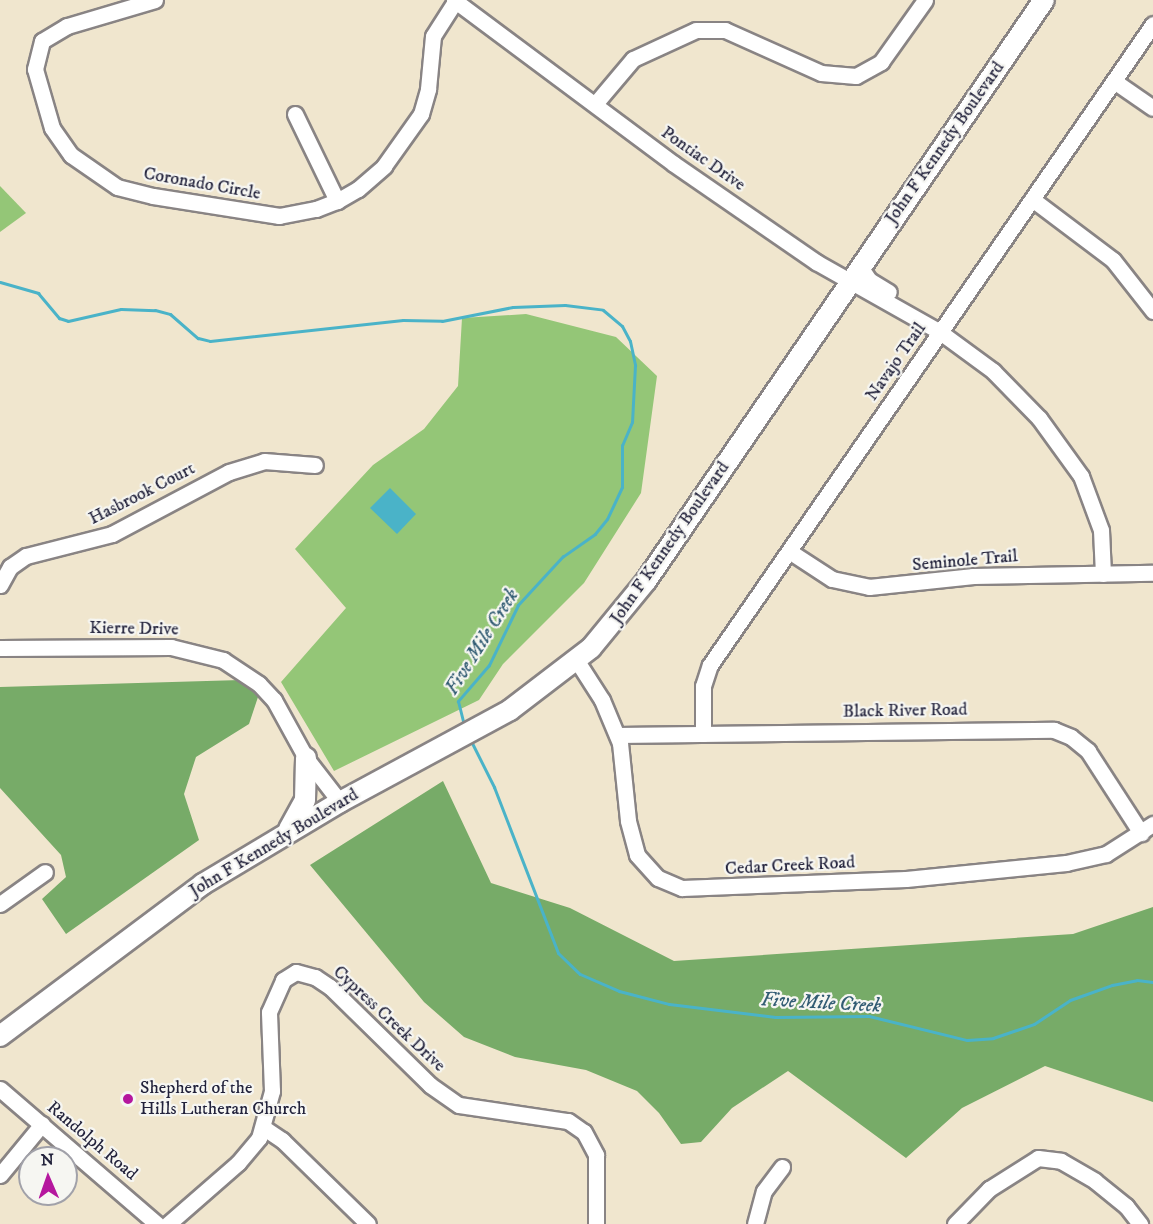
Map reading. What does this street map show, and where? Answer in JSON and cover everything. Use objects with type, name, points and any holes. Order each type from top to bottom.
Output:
[{"type":"main road","name":"John F Kennedy Boulevard","points":[[0,1036],[184,897],[340,802],[510,710],[577,661],[610,627],[646,581],[859,265],[1044,0]]},
{"type":"main road","points":[[283,836],[305,800],[306,758]]},
{"type":"street","name":"Coronado Circle","points":[[155,0],[67,26],[48,35],[38,48],[35,69],[45,114],[71,155],[117,187],[175,200],[279,216],[316,209],[337,201],[371,178],[417,122],[428,89],[433,36],[456,0]]},
{"type":"street","name":"Pontiac Drive","points":[[456,0],[674,164],[848,282],[940,332],[1015,391],[1081,476],[1101,530],[1103,574]]},
{"type":"street","points":[[595,104],[633,59],[696,30],[725,30],[821,73],[856,76],[881,62],[925,0]]},
{"type":"street","name":"Navajo Trail","points":[[703,734],[705,674],[1153,24]]},
{"type":"street","points":[[1114,81],[1153,108]]},
{"type":"street","points":[[295,114],[337,201]]},
{"type":"street","points":[[1032,199],[1113,260],[1153,311]]},
{"type":"street","name":"Pontiac Drive","points":[[859,265],[869,280],[932,319],[940,332]]},
{"type":"street","name":"Hasbrook Court","points":[[0,585],[10,567],[26,556],[112,534],[229,472],[264,461],[315,465]]},
{"type":"street","name":"Seminole Trail","points":[[789,551],[819,573],[869,587],[973,576],[1153,573]]},
{"type":"street","name":"Kierre Drive","points":[[0,648],[171,647],[217,657],[240,669],[274,700],[306,758],[340,802]]},
{"type":"street","name":"Cedar Creek Road","points":[[577,661],[602,700],[617,735],[633,845],[651,872],[682,888],[906,879],[1066,863],[1106,854],[1147,828]]},
{"type":"street","name":"Black River Road","points":[[617,735],[1054,730],[1071,737],[1088,751],[1147,828]]},
{"type":"street","points":[[0,904],[45,872]]},
{"type":"street","name":"Cypress Creek Drive","points":[[168,1224],[247,1155],[264,1128],[272,1091],[269,1012],[273,997],[286,976],[302,972],[330,987],[441,1095],[476,1110],[568,1121],[584,1132],[596,1155],[596,1224]]},
{"type":"street","name":"Randolph Road","points":[[0,1089],[157,1224]]},
{"type":"street","points":[[0,1175],[42,1124]]},
{"type":"street","points":[[264,1128],[282,1140],[368,1224]]},
{"type":"street","points":[[955,1224],[989,1189],[1019,1167],[1045,1158],[1061,1161],[1104,1187],[1140,1224]]},
{"type":"street","points":[[755,1224],[764,1191],[782,1167]]},
{"type":"green space","points":[[0,186],[26,213],[0,232]]},
{"type":"green space","points":[[526,314],[616,337],[657,376],[641,493],[584,583],[503,664],[479,700],[334,771],[281,682],[346,608],[295,549],[373,465],[424,429],[458,386],[462,318]]},
{"type":"green space","points":[[241,680],[258,697],[249,724],[196,757],[184,794],[199,840],[66,934],[42,899],[66,877],[61,855],[0,788],[0,687]]},
{"type":"green space","points":[[443,781],[491,883],[570,908],[674,961],[1073,934],[1153,907],[1153,1102],[1045,1066],[962,1108],[906,1158],[788,1071],[732,1108],[701,1142],[681,1144],[659,1113],[637,1091],[586,1070],[515,1057],[464,1037],[424,1002],[310,865]]},
{"type":"water","points":[[390,488],[416,514],[397,534],[370,508]]},
{"type":"waterway","name":"Five Mile Creek","points":[[0,282],[38,293],[59,318],[68,321],[121,309],[155,310],[170,314],[198,338],[210,341],[403,320],[442,321],[513,307],[565,305],[603,310],[622,326],[630,341],[635,365],[632,422],[622,445],[622,487],[607,519],[595,534],[563,556],[518,605],[489,665],[458,701],[464,725]]},
{"type":"waterway","name":"Five Mile Creek","points":[[470,739],[494,787],[558,953],[580,974],[619,991],[669,1004],[775,1017],[869,1016],[967,1040],[993,1038],[1034,1024],[1070,1000],[1112,985],[1137,980],[1153,982]]},
{"type":"place","name":"Shepherd of the Hills Lutheran Church","points":[[128,1099]]}]
